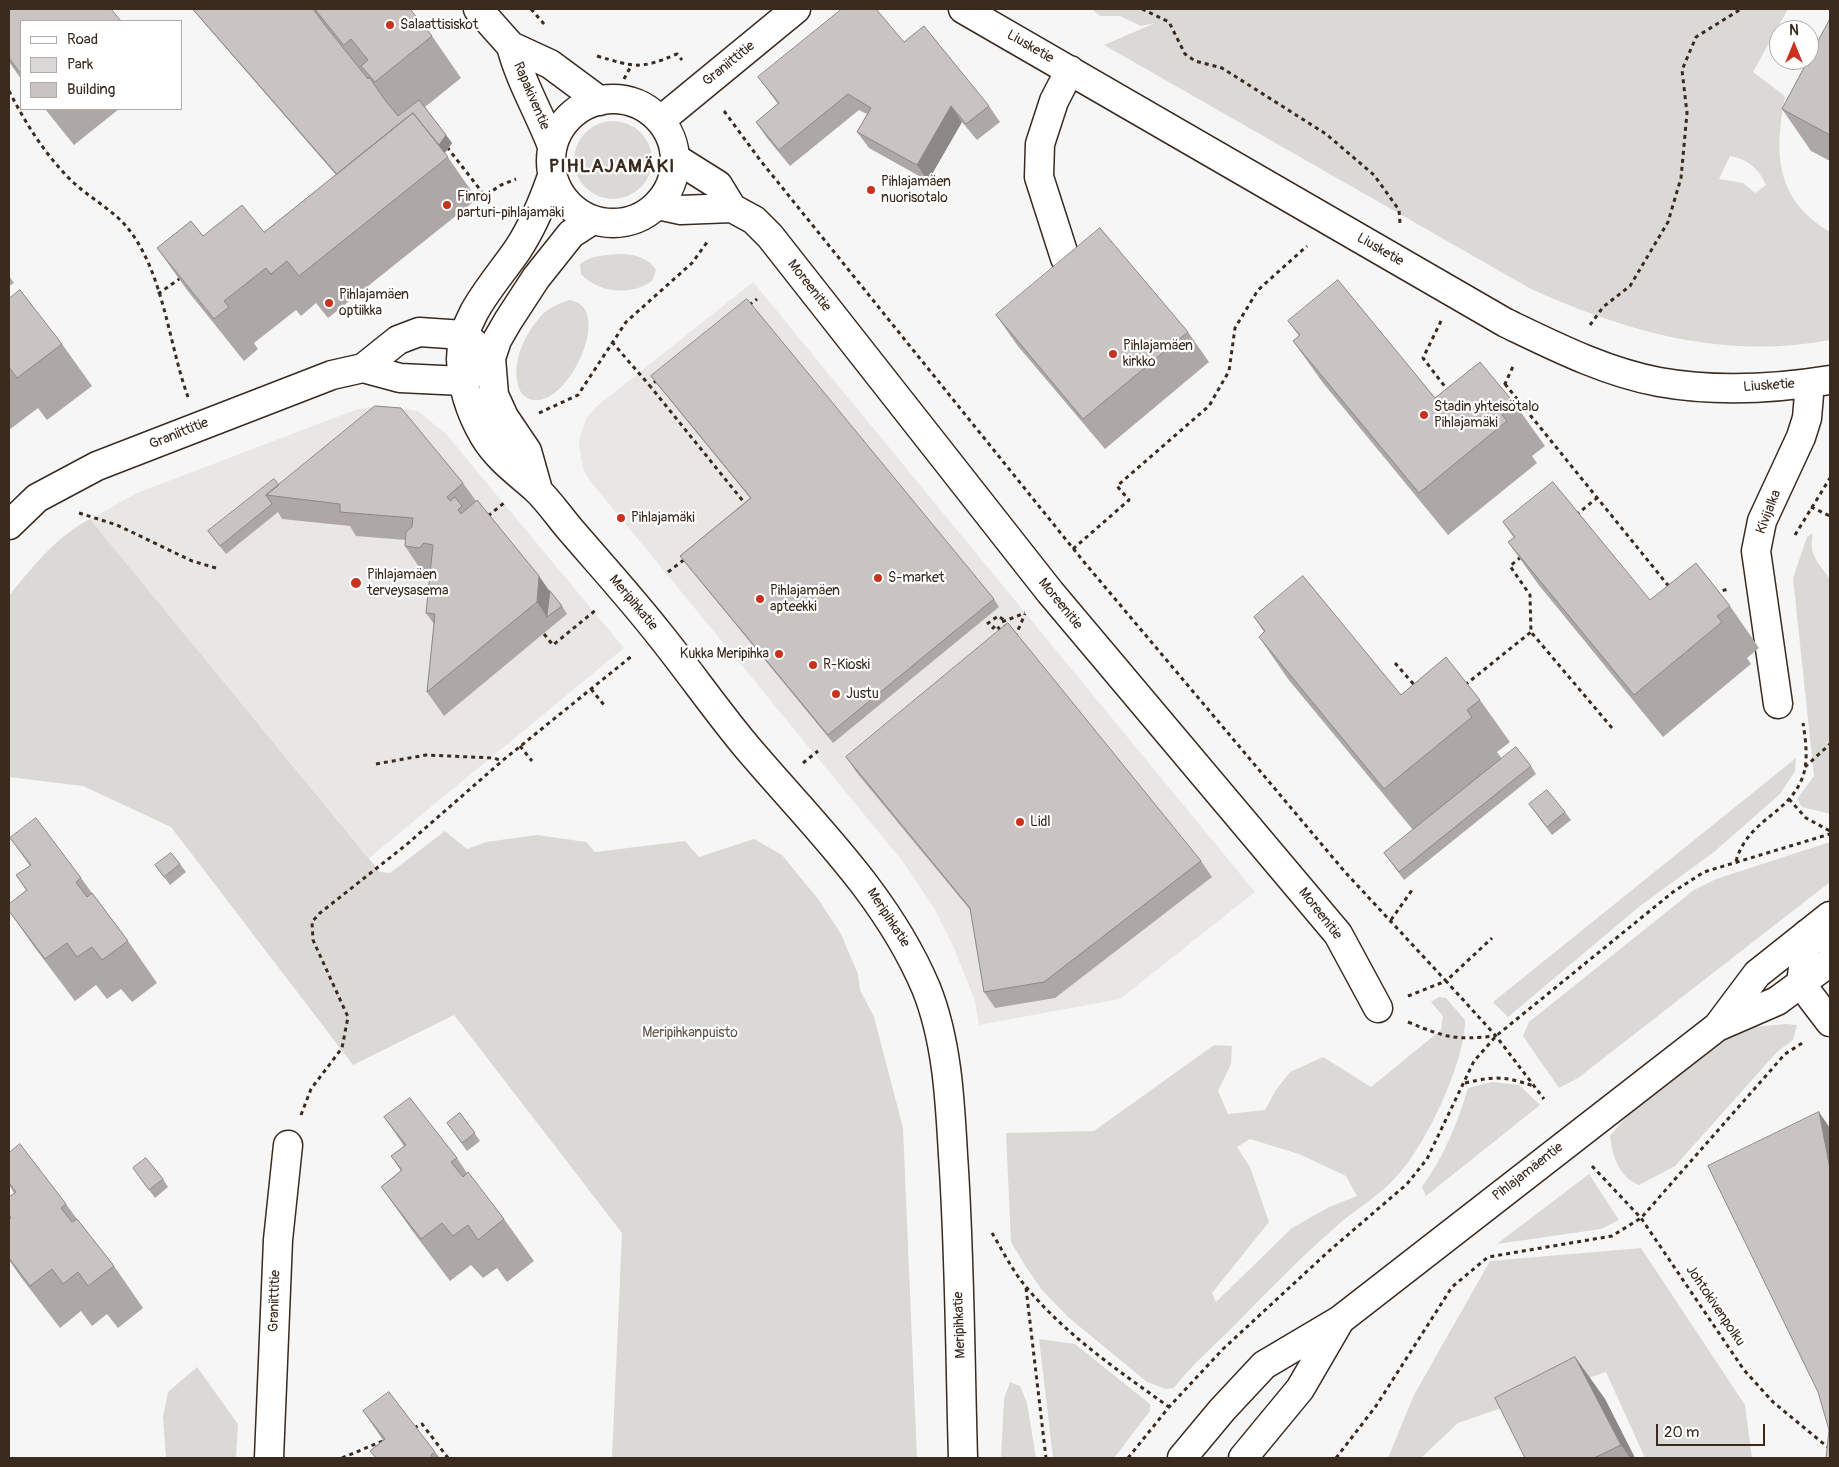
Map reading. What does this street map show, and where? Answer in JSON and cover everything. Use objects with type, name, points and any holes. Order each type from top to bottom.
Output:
[{"type":"street","name":"Rapakiventie","points":[[478,9],[512,46],[550,64],[600,101]]},
{"type":"street","name":"Graniittitie","points":[[661,120],[796,9]]},
{"type":"street","name":"Liusketie","points":[[963,9],[1457,295],[1528,334],[1575,356],[1658,382],[1733,389],[1820,381]]},
{"type":"street","name":"Rapakiventie","points":[[512,46],[518,72],[540,116],[552,146]]},
{"type":"street","points":[[1065,258],[1039,177],[1040,144],[1054,101],[1070,70]]},
{"type":"street","points":[[614,99],[632,102],[649,110],[661,120],[667,129],[675,158],[674,176],[667,194],[658,205],[635,220],[612,224],[592,220],[574,211],[558,193],[552,176],[552,146],[565,122],[583,107],[600,101],[614,99]]},
{"type":"street","points":[[658,205],[681,210],[732,208],[718,185],[675,158]]},
{"type":"street","points":[[491,358],[464,335],[473,313],[518,248],[538,215],[552,176]]},
{"type":"street","name":"Moreenitie","points":[[732,208],[754,220],[770,236],[1060,603],[1338,934],[1378,1008]]},
{"type":"street","points":[[463,381],[491,358],[504,327],[536,278],[571,234],[592,220]]},
{"type":"street","name":"Graniittitie","points":[[9,525],[19,504],[37,498],[97,466],[201,424],[332,375],[363,368],[398,340],[419,332],[464,335]]},
{"type":"street","name":"Meripihkatie","points":[[464,335],[461,356],[463,381],[468,404],[484,437],[508,466],[538,490],[659,633],[746,746],[870,889],[909,952],[927,992],[940,1036],[949,1091],[956,1195],[964,1458]]},
{"type":"street","name":"Meripihkatie","points":[[491,358],[494,395],[504,417],[527,451],[538,490]]},
{"type":"street","name":"Graniittitie","points":[[363,368],[400,378],[463,381]]},
{"type":"street","name":"Kivijalka","points":[[1778,704],[1756,551],[1762,520],[1801,437],[1820,381]]},
{"type":"street","name":"Pihlajamäentie","points":[[1182,1458],[1222,1410],[1264,1365],[1340,1320],[1717,1026],[1757,974],[1819,938],[1830,916]]},
{"type":"street","points":[[1819,938],[1801,984],[1830,1022]]},
{"type":"street","name":"Pihlajamäentie","points":[[1717,1026],[1777,1001],[1830,962]]},
{"type":"street","name":"Graniittitie","points":[[269,1458],[278,1240],[288,1145]]},
{"type":"street","name":"Pihlajamäentie","points":[[1243,1458],[1300,1389],[1340,1320]]},
{"type":"path","points":[[531,9],[550,31]]},
{"type":"path","points":[[1142,9],[1169,22],[1185,54],[1195,61],[1222,68],[1326,134],[1374,175],[1399,210],[1400,226]]},
{"type":"path","points":[[1590,325],[1603,307],[1630,286],[1668,222],[1681,178],[1687,113],[1682,70],[1696,37],[1741,9]]},
{"type":"path","points":[[595,55],[631,66],[650,65],[678,54]]},
{"type":"path","points":[[9,91],[21,114],[52,160],[75,184],[112,213],[130,231],[147,262],[187,395],[201,424]]},
{"type":"path","points":[[725,113],[766,168],[1073,549],[1345,872],[1496,1036],[1544,1099]]},
{"type":"path","points":[[443,143],[484,196],[501,185],[524,176]]},
{"type":"path","points":[[536,414],[578,395],[626,322],[692,263],[732,208]]},
{"type":"path","points":[[1073,549],[1130,500],[1117,486],[1210,406],[1229,370],[1235,328],[1258,290],[1308,246]]},
{"type":"path","points":[[158,294],[188,272]]},
{"type":"path","points":[[1450,394],[1423,358],[1457,295]]},
{"type":"path","points":[[741,312],[756,299]]},
{"type":"path","points":[[1497,390],[1505,384],[1528,334]]},
{"type":"path","points":[[612,342],[749,507],[742,513]]},
{"type":"path","points":[[650,386],[658,379]]},
{"type":"path","points":[[1505,384],[1675,595]]},
{"type":"path","points":[[482,520],[510,498]]},
{"type":"path","points":[[1568,521],[1597,498]]},
{"type":"path","points":[[1811,507],[1830,516]]},
{"type":"path","points":[[78,513],[117,525],[192,561],[216,568]]},
{"type":"path","points":[[668,572],[690,555]]},
{"type":"path","points":[[1525,555],[1510,566],[1530,595],[1531,632],[1612,728]]},
{"type":"path","points":[[1708,596],[1735,587],[1761,583]]},
{"type":"path","points":[[544,634],[553,645],[600,607]]},
{"type":"path","points":[[1004,620],[1026,613],[1015,637],[1009,642]]},
{"type":"path","points":[[987,624],[998,616],[1004,620]]},
{"type":"path","points":[[1004,620],[1002,622],[1015,637]]},
{"type":"path","points":[[992,629],[996,625],[1005,636]]},
{"type":"path","points":[[1458,690],[1531,632]]},
{"type":"path","points":[[288,1145],[311,1089],[342,1048],[348,1017],[313,940],[312,922],[320,913],[406,845],[520,746],[659,633]]},
{"type":"path","points":[[1395,663],[1418,689]]},
{"type":"path","points":[[592,689],[604,705]]},
{"type":"path","points":[[1805,768],[1830,744]]},
{"type":"path","points":[[520,746],[532,762]]},
{"type":"path","points":[[798,768],[818,751]]},
{"type":"path","points":[[376,764],[426,756],[494,758],[502,762]]},
{"type":"path","points":[[1789,799],[1806,818],[1830,832]]},
{"type":"path","points":[[1128,1458],[1169,1407],[1223,1349],[1293,1283],[1407,1184],[1427,1159],[1474,1062],[1496,1036],[1673,892],[1704,872],[1830,832]]},
{"type":"path","points":[[1390,920],[1412,890]]},
{"type":"path","points":[[1378,1008],[1446,981],[1492,938]]},
{"type":"path","points":[[1378,1008],[1443,1037],[1460,1039],[1496,1036]]},
{"type":"path","points":[[1336,1458],[1376,1406],[1452,1287],[1488,1257],[1612,1236],[1642,1218],[1785,1054],[1808,1040]]},
{"type":"path","points":[[1464,1083],[1492,1076],[1534,1086]]},
{"type":"path","name":"Johtokivenpolku","points":[[1592,1165],[1642,1218],[1744,1370],[1773,1402],[1830,1450]]},
{"type":"path","points":[[992,1232],[1026,1287],[1058,1322],[1169,1407]]},
{"type":"path","points":[[1026,1287],[1046,1458]]},
{"type":"path","points":[[404,1432],[422,1424],[448,1458]]},
{"type":"path","points":[[342,1458],[386,1439]]},
{"type":"shaded area","points":[[753,282],[1255,892],[1120,999],[979,1025],[975,1001],[954,948],[934,908],[904,863],[591,482],[583,469],[579,443],[587,417],[596,407]]},
{"type":"shaded area","name":"Pihlajamäen terveysasema","points":[[380,405],[418,411],[446,434],[624,648],[369,858],[90,519],[137,493],[355,410]]},
{"type":"green space","points":[[1092,9],[1788,9],[1782,20],[1769,20],[1769,43],[1753,72],[1785,96],[1780,137],[1780,156],[1789,190],[1798,205],[1812,219],[1830,232],[1830,340],[1752,347],[1714,344],[1677,338],[1603,318],[1531,289],[1104,45],[1155,23],[1141,26],[1120,16],[1100,16]],"holes":[[[1730,156],[1742,160],[1760,174],[1766,185],[1755,193],[1743,183],[1719,179]]]},
{"type":"green space","points":[[613,121],[628,124],[641,132],[649,145],[652,160],[649,175],[641,188],[628,196],[613,199],[598,196],[585,188],[577,175],[574,160],[577,145],[585,132],[598,124]]},
{"type":"green space","points":[[624,254],[638,256],[650,263],[656,270],[652,281],[634,289],[615,290],[605,289],[596,285],[581,274],[580,264],[590,258]]},
{"type":"green space","points":[[569,300],[582,306],[588,318],[588,334],[583,352],[575,369],[564,385],[551,396],[538,400],[529,399],[523,395],[517,380],[516,371],[519,353],[537,320],[553,307]]},
{"type":"green space","name":"Meripihkanpuisto","points":[[90,519],[380,872],[390,873],[445,831],[467,849],[486,842],[537,835],[586,842],[595,852],[685,841],[699,857],[754,839],[782,855],[818,899],[841,934],[858,974],[860,990],[874,1017],[903,1128],[917,1458],[612,1458],[622,1233],[454,1015],[353,1065],[171,827],[83,786],[9,777],[9,596],[36,563],[56,543]]},
{"type":"green space","points":[[1813,533],[1813,553],[1830,579],[1830,814],[1802,807],[1797,799],[1814,776],[1793,578],[1807,537]]},
{"type":"green space","points":[[1796,758],[1795,771],[1780,794],[1714,852],[1640,906],[1508,1017],[1493,1002]]},
{"type":"green space","points":[[1830,842],[1830,882],[1578,1078],[1559,1088],[1523,1036],[1529,1022],[1694,890],[1716,879]]},
{"type":"green space","points":[[1439,997],[1446,998],[1465,1020],[1463,1038],[1451,1081],[1419,1146],[1390,1184],[1340,1223],[1311,1249],[1200,1358],[1174,1388],[1166,1389],[1147,1382],[1068,1317],[1042,1290],[1011,1242],[1006,1133],[1094,1131],[1214,1045],[1232,1046],[1231,1064],[1218,1091],[1228,1114],[1265,1110],[1276,1090],[1290,1072],[1323,1057],[1371,1087],[1441,1030],[1443,1016],[1431,1002]],"holes":[[[1250,1139],[1299,1154],[1346,1176],[1357,1196],[1329,1207],[1292,1228],[1216,1302],[1212,1293],[1269,1222],[1250,1167],[1237,1147]]]},
{"type":"green space","points":[[1786,1024],[1797,1025],[1793,1040],[1777,1052],[1675,1166],[1639,1185],[1626,1177],[1615,1158],[1610,1136],[1627,1116],[1725,1040],[1754,1027]]},
{"type":"green space","points":[[1492,1082],[1519,1085],[1540,1105],[1426,1196],[1422,1187],[1437,1164],[1449,1140],[1468,1088]]},
{"type":"green space","points":[[1589,1174],[1619,1220],[1601,1229],[1497,1244]]},
{"type":"green space","points":[[1641,1248],[1745,1405],[1752,1458],[1645,1458],[1606,1372],[1458,1423],[1421,1458],[1388,1458],[1414,1395],[1490,1261]]},
{"type":"green space","points":[[1039,1339],[1075,1344],[1150,1404],[1150,1411],[1114,1458],[1053,1458]]},
{"type":"green space","points":[[197,1367],[238,1424],[236,1458],[166,1458],[163,1417],[168,1392]]},
{"type":"green space","points":[[1010,1382],[1020,1386],[1027,1403],[1036,1458],[1001,1458],[1004,1399]]},
{"type":"building","points":[[12,9],[111,9],[120,20],[20,20],[20,73],[9,58],[9,11]]},
{"type":"building","points":[[193,9],[313,9],[368,79],[369,77],[398,116],[419,100],[446,135],[439,145],[413,113],[337,174]]},
{"type":"building","points":[[315,9],[410,9],[432,36],[375,82],[361,66],[368,60],[351,39],[344,45]]},
{"type":"building","points":[[842,9],[876,9],[904,42],[924,26],[989,106],[966,124],[951,106],[917,165],[857,132],[871,108],[848,94],[779,150],[756,122],[779,103],[758,77]]},
{"type":"building","points":[[1830,19],[1830,135],[1782,109],[1803,70],[1819,70],[1819,39]]},
{"type":"building","points":[[413,113],[448,157],[299,276],[287,261],[271,274],[266,268],[224,301],[229,307],[214,319],[157,248],[191,221],[203,236],[242,205],[264,232]]},
{"type":"building","name":"Pihlajamäen kirkko","points":[[1100,228],[1188,332],[1083,419],[996,315]]},
{"type":"building","points":[[1338,280],[1435,398],[1480,362],[1515,404],[1502,415],[1507,421],[1419,493],[1293,341],[1300,335],[1288,321]]},
{"type":"building","points":[[20,290],[62,344],[17,378],[9,367],[9,299]]},
{"type":"building","points":[[747,299],[994,599],[828,735],[680,556],[751,498],[651,376]]},
{"type":"building","points":[[375,406],[401,408],[463,483],[447,497],[450,501],[455,497],[462,506],[458,510],[461,514],[477,500],[539,576],[537,602],[427,692],[435,614],[426,613],[433,545],[424,543],[419,548],[405,546],[406,532],[412,527],[413,518],[340,512],[340,504],[266,495]]},
{"type":"building","points":[[274,479],[279,485],[266,495],[272,504],[220,546],[208,531]]},
{"type":"building","points":[[1553,482],[1650,600],[1696,563],[1730,606],[1717,616],[1722,622],[1634,695],[1508,542],[1515,537],[1503,522]]},
{"type":"building","points":[[1303,576],[1401,695],[1446,657],[1480,700],[1467,710],[1472,717],[1384,789],[1259,637],[1265,631],[1254,617]]},
{"type":"building","points":[[550,591],[562,606],[547,617]]},
{"type":"building","points":[[1008,623],[1201,861],[1044,982],[984,992],[970,908],[846,757]]},
{"type":"building","points":[[1516,747],[1531,766],[1399,872],[1384,853]]},
{"type":"building","points":[[1547,790],[1565,812],[1547,827],[1529,804]]},
{"type":"building","points":[[36,818],[81,878],[76,882],[87,897],[92,893],[128,941],[102,960],[92,947],[77,957],[67,943],[45,959],[9,911],[9,904],[27,890],[16,875],[31,865],[10,838]]},
{"type":"building","points":[[171,853],[180,864],[164,877],[155,865]]},
{"type":"building","points":[[410,1098],[457,1158],[451,1162],[463,1177],[468,1172],[504,1219],[478,1240],[468,1225],[453,1236],[442,1223],[421,1239],[381,1187],[402,1170],[391,1156],[406,1145],[384,1117]]},
{"type":"building","points":[[1819,1112],[1830,1169],[1830,1458],[1826,1458],[1829,1430],[1818,1392],[1708,1166]]},
{"type":"building","points":[[460,1113],[475,1133],[462,1143],[447,1123]]},
{"type":"building","points":[[20,1144],[66,1204],[61,1208],[72,1222],[77,1219],[114,1266],[88,1286],[78,1272],[63,1284],[52,1269],[30,1286],[9,1258],[9,1220],[11,1218],[9,1214],[9,1197],[16,1192],[9,1183],[9,1153]]},
{"type":"building","points":[[146,1158],[163,1179],[149,1190],[133,1168]]},
{"type":"building","points":[[1575,1357],[1621,1445],[1594,1458],[1525,1458],[1495,1398]]},
{"type":"building","points":[[389,1392],[435,1452],[431,1455],[433,1458],[376,1458],[370,1451],[385,1439],[363,1411]]},
{"type":"place","name":"Salaattisiskot","points":[[390,25]]},
{"type":"place","name":"Pihlajamäen nuorisotalo","points":[[871,190]]},
{"type":"place","name":"Finroj parturi-pihlajamäki","points":[[447,205]]},
{"type":"place","name":"Pihlajamäen optiikka","points":[[329,303]]},
{"type":"place","name":"Pihlajamäen kirkko","points":[[1113,354]]},
{"type":"place","name":"Stadin yhteisötalo Pihlajamäki","points":[[1424,415]]},
{"type":"place","name":"Pihlajamäki","points":[[621,518]]},
{"type":"place","name":"S-market","points":[[878,578]]},
{"type":"place","name":"Pihlajamäen terveysasema","points":[[356,583]]},
{"type":"place","name":"Pihlajamäen apteekki","points":[[760,599]]},
{"type":"place","name":"Kukka Meripihka","points":[[779,654]]},
{"type":"place","name":"R-Kioski","points":[[813,665]]},
{"type":"place","name":"Justu","points":[[836,694]]},
{"type":"place","name":"Lidl","points":[[1020,822]]},
{"type":"district","name":"PIHLAJAMÄKI","points":[[612,167]]}]
